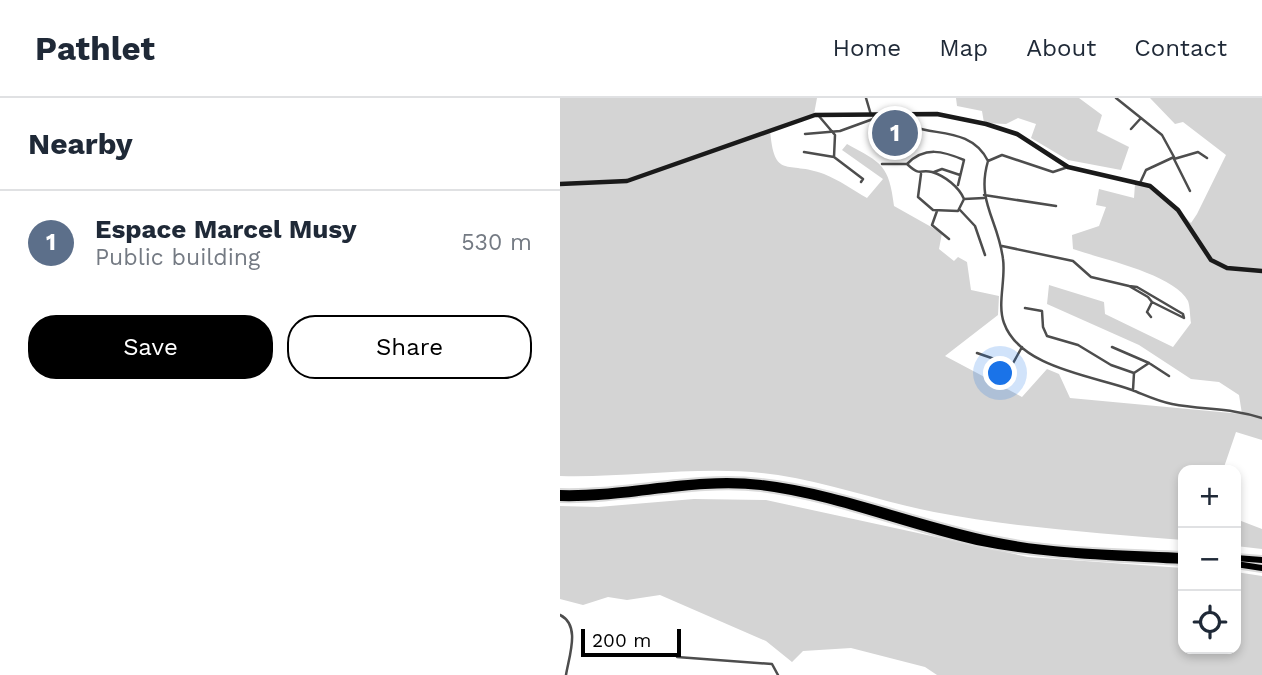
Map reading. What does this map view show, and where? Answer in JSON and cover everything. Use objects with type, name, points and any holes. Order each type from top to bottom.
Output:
[{"type":"highway","points":[[560,496],[618,497],[704,486],[751,486],[794,493],[1015,549],[1178,558]]},
{"type":"highway","points":[[1241,561],[1262,563]]},
{"type":"highway","points":[[1241,561],[1262,563]]},
{"type":"street","points":[[805,134],[833,131],[873,119],[866,98]]},
{"type":"street","points":[[1116,98],[1162,135],[1190,191]]},
{"type":"street","points":[[901,114],[914,128],[952,133],[970,141],[988,161]]},
{"type":"street","points":[[560,184],[627,181],[818,115],[937,114],[1003,128],[1068,167],[1140,183],[1157,190],[1178,210],[1201,248],[1214,262],[1227,268],[1262,271]]},
{"type":"street","points":[[818,115],[833,131],[834,157]]},
{"type":"street","points":[[1131,128],[1140,118]]},
{"type":"street","points":[[883,164],[907,164],[923,153],[944,151],[965,161],[958,186]]},
{"type":"street","points":[[804,152],[834,157],[863,179],[861,182]]},
{"type":"street","points":[[1140,183],[1146,170],[1174,159],[1198,152],[1207,158]]},
{"type":"street","points":[[1068,167],[1053,172],[1002,155],[988,161],[982,180],[984,197],[1001,246],[1005,278],[1003,318],[1008,331],[1022,347],[1077,374],[1133,390],[1158,401],[1236,411],[1262,418]]},
{"type":"street","points":[[907,164],[921,174],[942,169],[961,175]]},
{"type":"street","points":[[934,172],[958,186],[964,199],[960,210]]},
{"type":"street","points":[[921,174],[918,197],[937,211],[960,210],[975,226],[985,255]]},
{"type":"street","points":[[964,199],[984,197],[1056,206]]},
{"type":"street","points":[[937,211],[932,225],[949,239]]},
{"type":"street","points":[[1001,246],[1073,261],[1097,280],[1129,286],[1147,292],[1185,317],[1182,319],[1129,286]]},
{"type":"street","points":[[1152,302],[1147,312],[1152,317]]},
{"type":"street","points":[[1025,308],[1042,311],[1043,327],[1047,336],[1078,345],[1111,365],[1134,373]]},
{"type":"street","points":[[977,353],[1012,365],[1022,347]]},
{"type":"street","points":[[1112,347],[1149,363],[1169,376]]},
{"type":"street","points":[[1134,373],[1149,363]]},
{"type":"street","points":[[1133,390],[1134,373]]},
{"type":"street","points":[[560,615],[569,620],[573,629],[566,675]]},
{"type":"street","points":[[677,657],[772,664],[778,675]]},
{"type":"shaded area","points":[[560,98],[817,98],[814,114],[770,129],[775,156],[779,162],[785,166],[824,174],[867,198],[883,179],[842,150],[847,144],[868,156],[886,173],[894,206],[942,233],[939,249],[954,261],[958,257],[967,262],[971,290],[999,296],[998,315],[945,356],[1022,397],[1047,369],[1059,374],[1070,398],[1242,414],[1239,395],[1219,382],[1191,379],[1139,345],[1047,304],[1049,285],[1104,302],[1105,314],[1173,347],[1191,323],[1188,301],[1180,291],[1153,275],[1073,249],[1072,235],[1099,226],[1106,207],[1096,205],[1099,189],[1134,198],[1135,184],[1153,186],[1191,223],[1197,214],[1226,155],[1183,122],[1175,124],[1150,98],[1262,98],[1262,440],[1236,432],[1225,465],[1178,465],[1178,540],[965,518],[798,478],[751,472],[697,471],[560,476]]},
{"type":"shaded area","points":[[956,98],[1079,98],[1102,115],[1097,131],[1129,147],[1121,170],[1068,160],[1031,138],[1036,124],[1018,118],[1006,124],[984,123],[982,111],[957,106]]},
{"type":"shaded area","points":[[694,499],[766,500],[1028,557],[1178,568],[1178,654],[1241,654],[1241,573],[1262,576],[1262,675],[937,675],[925,667],[851,648],[803,651],[792,662],[766,641],[660,595],[627,600],[608,597],[583,605],[560,599],[560,506],[598,507]]},
{"type":"shaded area","points":[[1241,521],[1262,529],[1262,549],[1241,547]]},
{"type":"place","name":"Espace Marcel Musy","points":[[895,133]]}]
